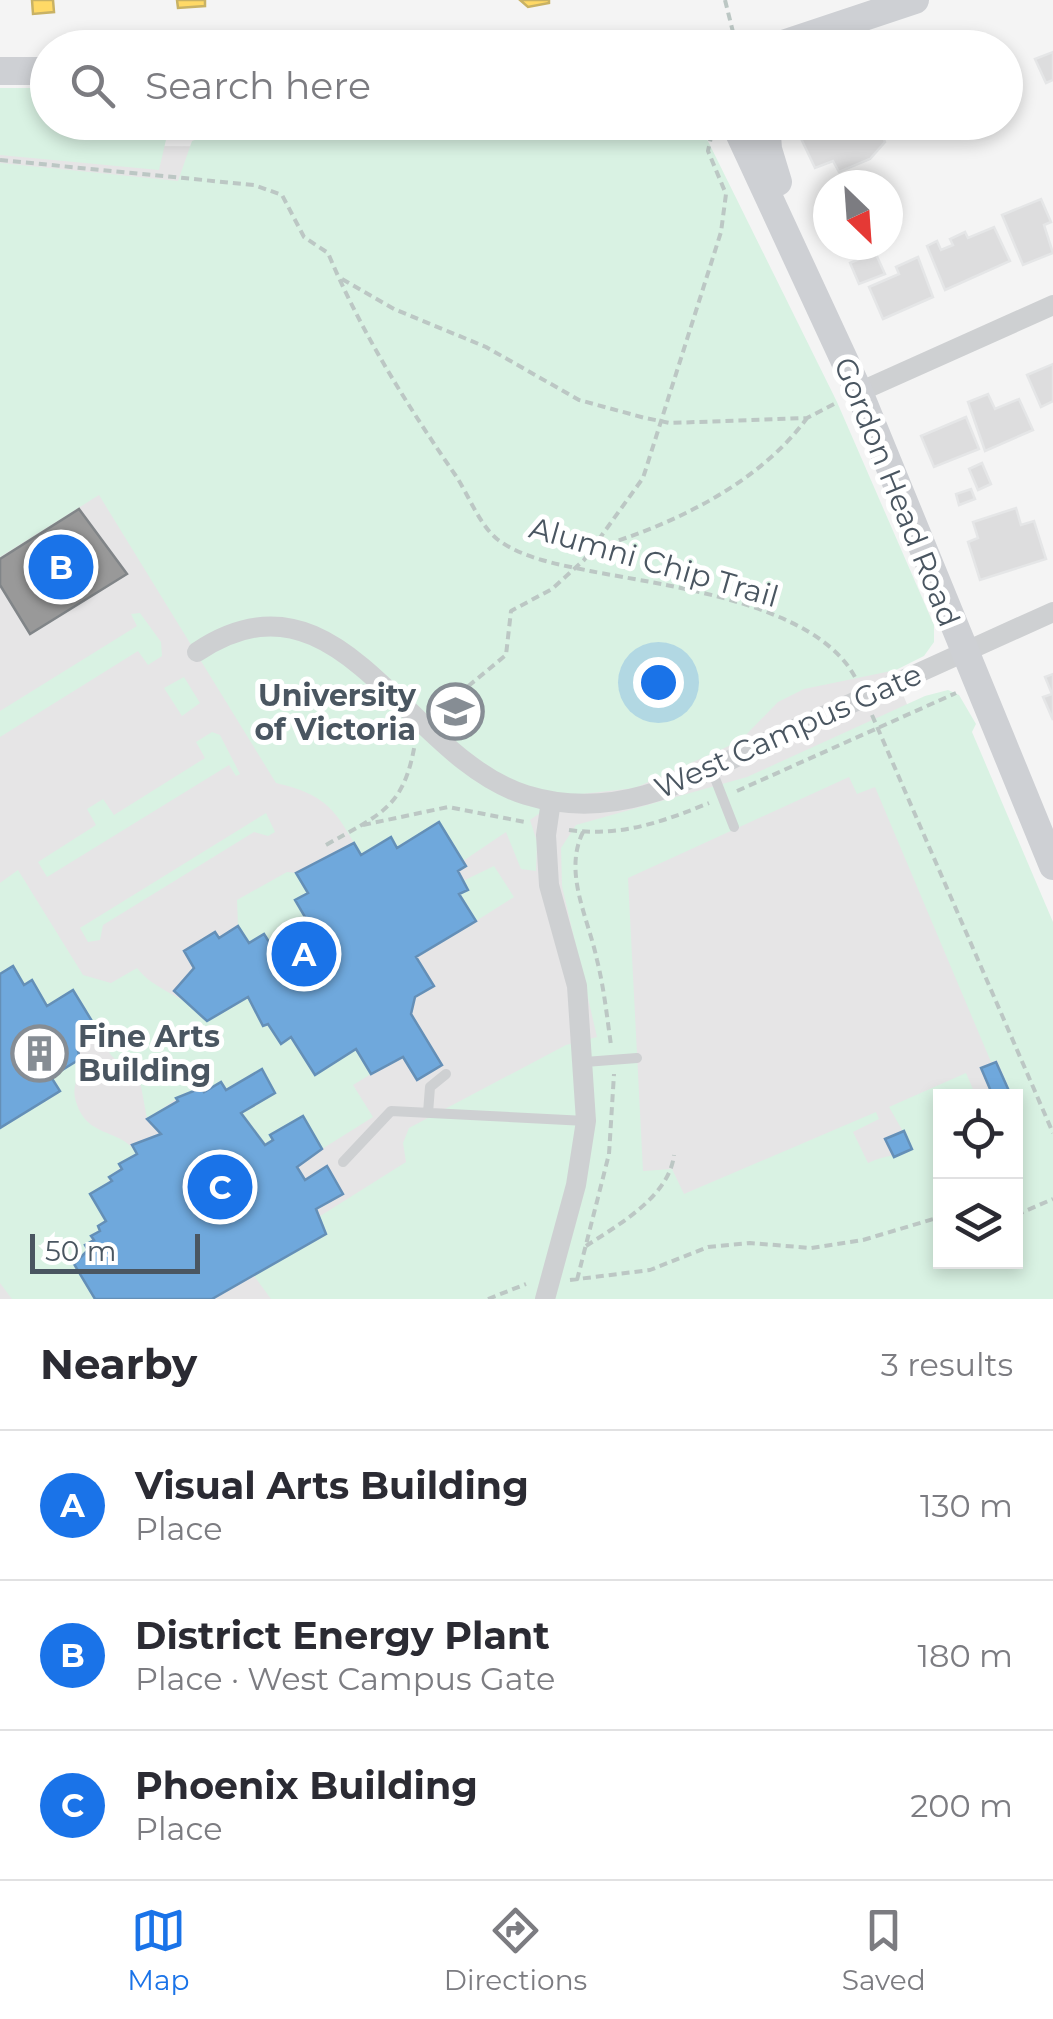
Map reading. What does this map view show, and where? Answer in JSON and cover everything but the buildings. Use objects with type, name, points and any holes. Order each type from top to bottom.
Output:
[{"type":"street","points":[[843,30],[914,0]]},
{"type":"street","points":[[0,71],[30,72]]},
{"type":"street","name":"Gordon Head Road","points":[[743,140],[859,392],[962,652],[1053,866]]},
{"type":"street","points":[[767,140],[778,173],[778,214]]},
{"type":"street","points":[[859,392],[1053,305]]},
{"type":"street","name":"West Campus Gate","points":[[197,652],[244,628],[300,629],[334,644],[359,663],[418,723],[480,775],[551,802],[602,804],[637,797],[711,767],[1053,612]]},
{"type":"street","points":[[546,1290],[576,1185],[586,1120],[577,986],[549,885],[546,836],[551,802]]},
{"type":"lane","points":[[711,767],[734,827]]},
{"type":"lane","points":[[585,1062],[637,1058]]},
{"type":"lane","points":[[428,1112],[430,1086],[446,1074]]},
{"type":"lane","points":[[343,1162],[391,1110],[586,1120]]},
{"type":"path","points":[[725,0],[732,30]]},
{"type":"path","points":[[326,844],[384,812],[409,780],[418,723],[431,718],[506,655],[511,611],[552,588],[576,568],[643,478],[720,232],[726,194],[708,151],[710,140]]},
{"type":"path","name":"Alumni Chip Trail","points":[[0,160],[254,185],[282,194],[304,237],[328,253],[429,444],[498,540],[540,559],[714,595],[819,636],[842,654],[1053,1133]]},
{"type":"path","points":[[338,277],[394,308],[486,347],[580,400],[662,421],[807,418],[859,392]]},
{"type":"path","points":[[593,549],[660,526],[698,506],[785,449],[807,418]]},
{"type":"path","points":[[586,1246],[644,1204],[672,1169],[674,1155]]},
{"type":"path","points":[[1023,1212],[1053,1200]]},
{"type":"path","points":[[488,1299],[526,1284],[546,1290],[636,1273],[726,1244],[834,1245],[933,1220]]},
{"type":"shaded area","name":"University of Victoria","points":[[0,145],[426,148],[768,375],[1053,1050],[1053,1299],[0,1299]]},
{"type":"green space","points":[[0,88],[30,88],[30,140],[166,140],[159,170],[0,155]]},
{"type":"green space","points":[[707,140],[837,402],[934,625],[934,642],[924,656],[896,670],[804,689],[778,702],[740,741],[635,788],[564,796],[530,820],[537,842],[536,871],[521,869],[506,832],[463,861],[439,822],[397,848],[390,838],[361,855],[329,807],[308,793],[276,783],[99,495],[0,557],[0,163],[178,181],[192,141]]},
{"type":"green space","points":[[140,613],[161,642],[162,656],[148,665],[138,651],[0,737],[0,711],[137,626],[131,614]]},
{"type":"green space","points":[[184,677],[200,703],[182,716],[164,688]]},
{"type":"green space","points":[[948,690],[959,695],[976,724],[972,732],[1053,922],[1053,1299],[271,1299],[252,1273],[326,1235],[317,1218],[406,1162],[403,1143],[409,1128],[566,1045],[597,1037],[562,886],[561,848],[576,825],[747,777],[925,696]],"holes":[[[849,777],[857,794],[875,787],[991,1062],[997,1060],[1009,1089],[1023,1089],[1023,1269],[933,1269],[933,1089],[973,1089],[966,1073],[889,1107],[913,1149],[901,1153],[868,1163],[853,1132],[879,1119],[876,1112],[684,1194],[672,1169],[643,1171],[628,878]]]},
{"type":"green space","points":[[212,732],[220,735],[240,774],[236,776],[229,765],[47,877],[38,862],[96,825],[87,809],[103,799],[114,815],[205,758],[196,742]]},
{"type":"green space","points":[[266,813],[275,832],[268,836],[254,832],[103,925],[100,940],[88,942],[80,928]]},
{"type":"green space","points":[[494,866],[514,897],[476,921],[460,894],[467,890],[463,881]]},
{"type":"green space","points":[[18,870],[83,975],[111,983],[137,968],[207,1021],[248,997],[263,1026],[268,1024],[291,1037],[315,1075],[356,1049],[371,1074],[353,1085],[373,1117],[322,1149],[302,1116],[271,1135],[273,1140],[265,1145],[241,1113],[275,1093],[261,1070],[226,1090],[220,1082],[204,1092],[201,1088],[188,1096],[185,1093],[147,1119],[141,1086],[111,1055],[73,991],[47,1006],[32,980],[24,985],[0,974],[0,883]]},
{"type":"green space","points":[[287,872],[296,873],[308,893],[295,901],[308,922],[271,945],[264,934],[249,943],[238,926],[237,900]]},
{"type":"green space","points":[[80,1059],[74,1093],[80,1111],[87,1121],[122,1140],[137,1154],[109,1177],[106,1221],[98,1226],[100,1231],[92,1236],[88,1250],[74,1264],[95,1299],[12,1299],[0,1283],[0,1128],[59,1092],[51,1077]]},
{"type":"place","name":"District Energy Plant","points":[[61,567]]},
{"type":"place","name":"University of Victoria","points":[[455,712]]},
{"type":"place","name":"Visual Arts Building","points":[[304,954]]},
{"type":"place","name":"Fine Arts Building","points":[[39,1053]]},
{"type":"place","name":"Phoenix Building","points":[[220,1187]]}]
